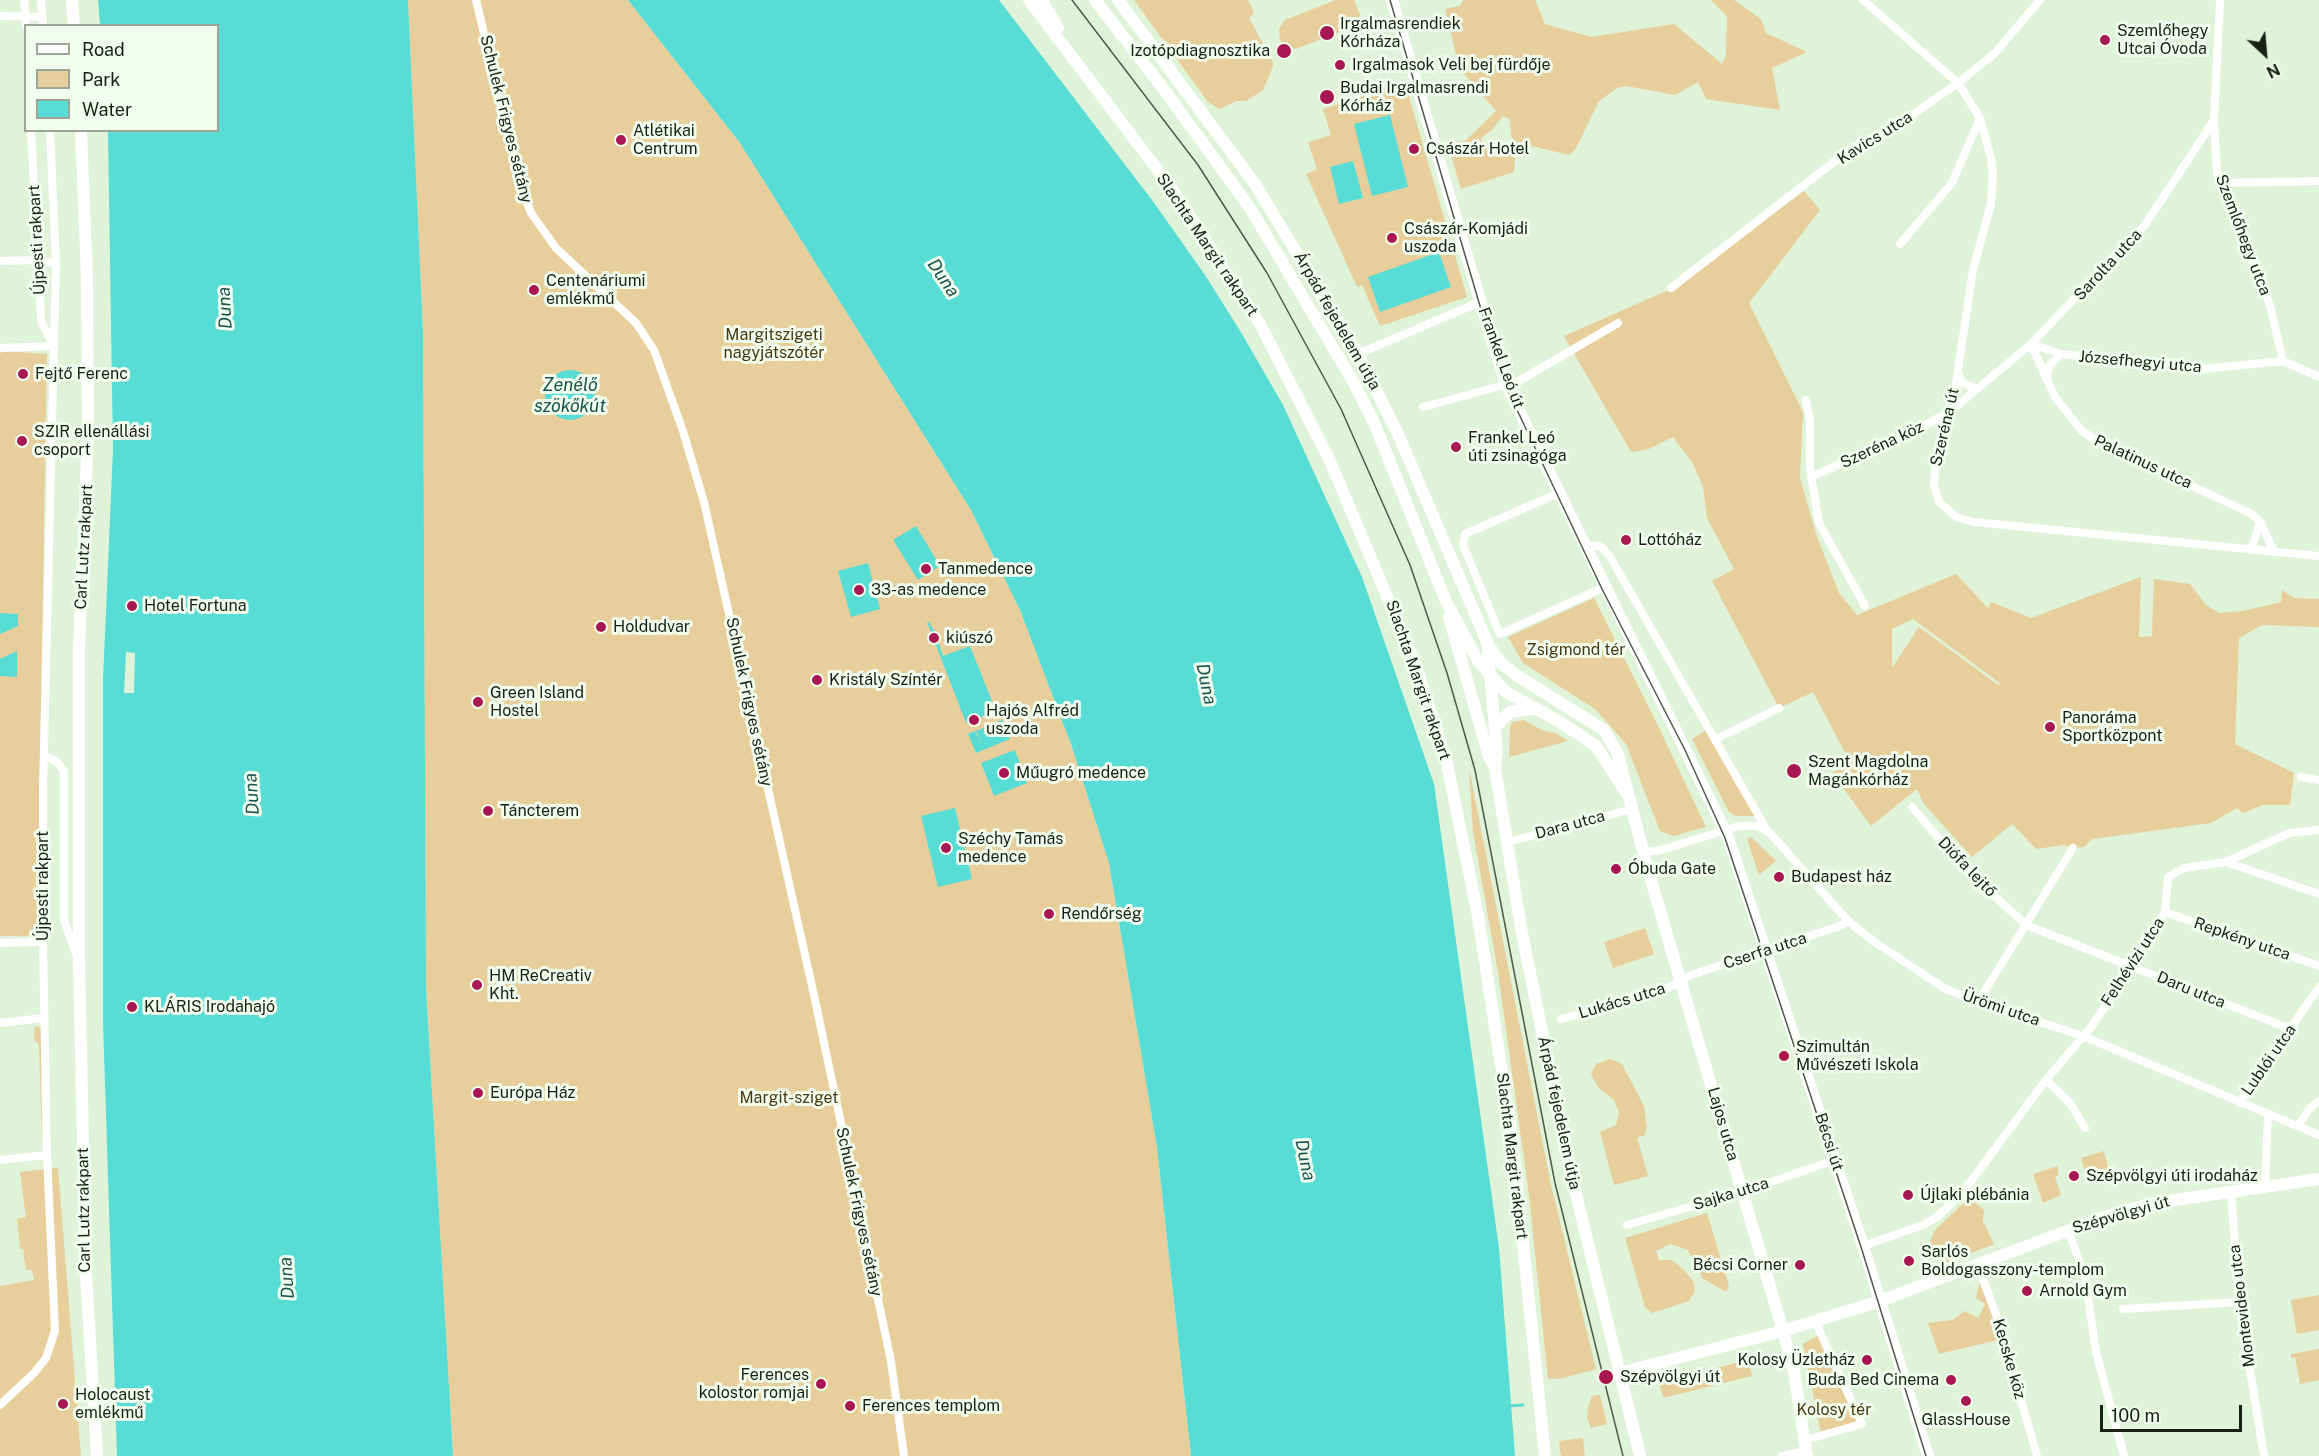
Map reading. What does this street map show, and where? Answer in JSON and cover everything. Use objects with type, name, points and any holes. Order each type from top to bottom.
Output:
[{"type":"main road","points":[[72,0],[74,24]]},
{"type":"main road","name":"Slachta Margit rakpart","points":[[1029,0],[1178,199],[1246,301],[1285,370],[1330,460],[1368,544],[1411,652],[1447,764],[1478,916],[1512,1137],[1545,1456]]},
{"type":"main road","points":[[1042,0],[1077,64]]},
{"type":"main road","name":"Árpád fejedelem útja","points":[[1095,0],[1250,208],[1320,325],[1375,425],[1445,598],[1468,645],[1490,677]]},
{"type":"main road","name":"Árpád fejedelem útja","points":[[1118,0],[1249,175],[1358,354],[1398,434],[1487,642],[1497,752],[1495,768],[1521,928],[1569,1165],[1640,1456]]},
{"type":"main road","name":"Frankel Leó út","points":[[1392,0],[1480,302],[1507,386],[1584,543]]},
{"type":"main road","name":"Carl Lutz rakpart","points":[[81,132],[87,278],[88,434],[79,648],[79,963],[86,1274],[97,1456]]},
{"type":"main road","points":[[1320,325],[1342,351],[1358,354]]},
{"type":"main road","points":[[1584,543],[1725,830]]},
{"type":"main road","name":"Árpád fejedelem útja","points":[[1445,598],[1452,634],[1489,757],[1495,768]]},
{"type":"main road","points":[[1487,642],[1501,663],[1516,675],[1604,730],[1618,754],[1627,794]]},
{"type":"main road","points":[[1490,677],[1506,692],[1533,710],[1560,722],[1596,746],[1627,794]]},
{"type":"main road","points":[[1495,727],[1510,712],[1525,708],[1533,710]]},
{"type":"main road","name":"Lajos utca","points":[[1627,794],[1783,1331],[1806,1449]]},
{"type":"main road","name":"Bécsi út","points":[[1725,830],[1863,1246],[1928,1456]]},
{"type":"main road","name":"Szépvölgyi út","points":[[1620,1373],[1783,1331],[1880,1301],[2068,1230],[2155,1203],[2319,1179]]},
{"type":"street","points":[[24,0],[26,21]]},
{"type":"street","points":[[0,16],[26,21],[43,21],[41,0]]},
{"type":"street","name":"Schulek Frigyes sétány","points":[[476,0],[520,185],[531,213],[556,248],[636,323],[654,350],[704,502],[809,973],[891,1361],[904,1456]]},
{"type":"street","name":"Szeréna út","points":[[1863,0],[1958,83],[1980,118],[1991,158],[1994,187],[1972,278],[1952,410],[1938,448],[1934,485],[1940,502],[1956,517],[1974,522],[2319,556]]},
{"type":"street","name":"Kavics utca","points":[[1671,288],[1853,147],[1882,136],[1958,83],[1995,53],[2040,0]]},
{"type":"street","name":"Szemlőhegy utca","points":[[2220,0],[2214,120],[2217,173],[2270,305],[2283,361]]},
{"type":"street","points":[[1900,244],[1952,183],[1980,118]]},
{"type":"street","name":"Sarolta utca","points":[[1952,410],[2031,344],[2145,225],[2214,120]]},
{"type":"street","name":"Újpesti rakpart","points":[[31,132],[42,327],[54,346]]},
{"type":"street","name":"Újpesti rakpart","points":[[0,1405],[34,1373],[46,1358],[56,1331],[47,1155],[43,942],[44,756],[56,264],[50,132]]},
{"type":"street","points":[[2221,183],[2319,181]]},
{"type":"street","points":[[0,261],[38,260],[56,264]]},
{"type":"street","points":[[1358,354],[1480,302]]},
{"type":"street","points":[[1423,407],[1507,386],[1532,376],[1570,350],[1618,323]]},
{"type":"street","name":"Józsefhegyi utca","points":[[2031,344],[2061,354],[2202,369],[2283,361],[2319,377]]},
{"type":"street","name":"Palatinus utca","points":[[2031,344],[2046,379],[2068,416],[2081,430],[2096,441],[2252,514],[2261,523]]},
{"type":"street","points":[[0,348],[54,346]]},
{"type":"street","points":[[2046,379],[2050,365],[2061,354]]},
{"type":"street","points":[[1957,372],[1963,383],[1977,389]]},
{"type":"street","points":[[1806,400],[1810,421],[1811,477],[1819,523],[1865,606]]},
{"type":"street","name":"Szeréna köz","points":[[1811,477],[1922,427],[1952,410]]},
{"type":"street","points":[[1559,493],[1465,534],[1463,544],[1500,634],[1605,587]]},
{"type":"street","points":[[2251,550],[2261,523]]},
{"type":"street","points":[[2261,523],[2274,552]]},
{"type":"street","points":[[1584,543],[1588,546],[1600,546],[1609,555],[1769,832]]},
{"type":"street","points":[[1716,739],[1779,708]]},
{"type":"street","name":"Carl Lutz rakpart","points":[[44,756],[56,761],[64,771],[64,920],[79,963]]},
{"type":"street","points":[[2301,777],[2319,780]]},
{"type":"street","name":"Diófa lejtő","points":[[1912,807],[1964,868],[2026,925]]},
{"type":"street","name":"Dara utca","points":[[1508,842],[1632,809]]},
{"type":"street","points":[[1644,852],[1661,850],[1747,825],[1757,826],[1769,832]]},
{"type":"street","name":"Felhévízi utca","points":[[1863,1246],[1923,1225],[1937,1217],[1963,1192],[2046,1080],[2083,1036],[2131,966],[2165,912],[2168,877],[2184,868],[2226,862],[2289,833],[2319,830]]},
{"type":"street","name":"Ürömi utca","points":[[1769,832],[1848,921],[1925,976],[1978,1002],[2083,1036],[2319,1135]]},
{"type":"street","points":[[1978,1002],[2073,848]]},
{"type":"street","points":[[2226,862],[2319,894]]},
{"type":"street","name":"Repkény utca","points":[[2165,912],[2319,966]]},
{"type":"street","name":"Cserfa utca","points":[[1681,981],[1840,926],[1848,921]]},
{"type":"street","name":"Daru utca","points":[[2026,925],[2290,1029]]},
{"type":"street","points":[[0,943],[43,942]]},
{"type":"street","name":"Lukács utca","points":[[1561,1019],[1664,990],[1681,981]]},
{"type":"street","name":"Lublói utca","points":[[2239,1103],[2319,987]]},
{"type":"street","points":[[0,1023],[44,1018]]},
{"type":"street","points":[[2046,1080],[2070,1103],[2085,1128]]},
{"type":"street","points":[[2298,1126],[2310,1108],[2319,1101]]},
{"type":"street","points":[[2265,1186],[2268,1115]]},
{"type":"street","points":[[0,1160],[47,1155]]},
{"type":"street","name":"Sajka utca","points":[[1627,1225],[1743,1192],[1835,1160]]},
{"type":"street","name":"Montevideo utca","points":[[2230,1191],[2239,1302],[2264,1456]]},
{"type":"street","points":[[2068,1230],[2085,1277],[2096,1352],[2124,1456]]},
{"type":"street","name":"Kecske köz","points":[[1977,1264],[2000,1324],[2037,1456]]},
{"type":"street","points":[[2123,1309],[2239,1302]]},
{"type":"street","points":[[1782,1456],[1806,1449],[1862,1424],[1815,1321]]},
{"type":"green space","name":"Margit-sziget","points":[[408,0],[628,0],[740,143],[971,510],[1020,610],[1071,744],[1109,863],[1157,1147],[1191,1456],[453,1456],[426,988],[423,333]]},
{"type":"green space","points":[[1134,0],[1248,0],[1254,13],[1249,18],[1274,64],[1263,90],[1246,101],[1236,101],[1220,109],[1208,102]]},
{"type":"green space","points":[[1336,0],[1354,0],[1363,23],[1296,49],[1286,46],[1280,40],[1279,29],[1285,20]]},
{"type":"green space","points":[[1463,0],[1535,0],[1545,24],[1591,37],[1674,24],[1722,64],[1726,56],[1727,16],[1711,0],[1734,0],[1761,19],[1766,33],[1807,52],[1772,68],[1780,110],[1706,99],[1698,82],[1675,95],[1626,86],[1617,88],[1599,101],[1575,150],[1569,155],[1515,142],[1511,136],[1510,119],[1503,116],[1492,130],[1481,138],[1482,142],[1506,148],[1512,152],[1515,158],[1514,172],[1461,189],[1447,142],[1465,141],[1496,111],[1459,68],[1445,9],[1460,6]]},
{"type":"green space","name":"Császár-Komjádi uszoda","points":[[1405,83],[1467,297],[1380,326],[1362,285],[1357,287],[1306,174],[1317,169],[1308,142],[1331,135],[1323,109]]},
{"type":"green space","points":[[1804,191],[1820,210],[1749,303],[1803,412],[1800,478],[1816,534],[1839,593],[1857,615],[1956,574],[1988,608],[1991,602],[2031,618],[2141,577],[2139,637],[2152,636],[2154,579],[2190,584],[2206,605],[2219,613],[2243,611],[2281,602],[2282,590],[2294,598],[2319,599],[2319,627],[2262,625],[2239,638],[2235,744],[2294,773],[2290,805],[2263,805],[2243,813],[2237,808],[2211,823],[2092,839],[2084,847],[2073,848],[2064,845],[2036,849],[2012,824],[1972,857],[1924,804],[1917,789],[1871,826],[1832,773],[1850,762],[1813,692],[1779,708],[1712,581],[1734,569],[1707,518],[1703,487],[1692,462],[1673,437],[1649,449],[1631,452],[1564,336],[1673,288]],"holes":[[[1913,619],[2001,684],[1998,685],[1919,627],[1892,668],[1892,629]]]},
{"type":"green space","points":[[2,351],[47,354],[37,936],[0,936],[0,354]]},
{"type":"green space","name":"Zsigmond tér","points":[[1594,598],[1706,827],[1673,836],[1660,831],[1626,744],[1595,709],[1523,663],[1508,637]]},
{"type":"green space","points":[[1523,720],[1568,741],[1509,757],[1510,727],[1513,722]]},
{"type":"green space","points":[[1706,730],[1756,816],[1736,816],[1729,812],[1692,739]]},
{"type":"green space","points":[[1469,768],[1551,1185],[1596,1369],[1563,1378],[1548,1379],[1529,1195],[1498,972],[1473,832]]},
{"type":"green space","points":[[1751,837],[1776,861],[1759,875],[1748,842],[1748,838]]},
{"type":"green space","points":[[1645,928],[1654,954],[1613,968],[1604,942]]},
{"type":"green space","points":[[35,1026],[41,1028],[42,1148],[39,1044],[34,1040]]},
{"type":"green space","points":[[1610,1059],[1622,1064],[1644,1106],[1647,1128],[1644,1136],[1637,1137],[1648,1176],[1614,1185],[1600,1132],[1616,1125],[1619,1112],[1614,1100],[1598,1087],[1591,1074],[1596,1064]]},
{"type":"green space","points":[[2104,1151],[2111,1178],[2089,1184],[2081,1158]]},
{"type":"green space","points":[[2058,1166],[2058,1175],[2055,1177],[2061,1195],[2043,1203],[2033,1174]]},
{"type":"green space","points":[[58,1168],[81,1456],[0,1456],[0,1286],[34,1280],[32,1270],[26,1270],[23,1249],[20,1249],[17,1219],[26,1217],[20,1172]]},
{"type":"green space","points":[[1969,1198],[1984,1210],[1983,1221],[1994,1244],[1938,1266],[1939,1259],[1930,1241],[1935,1230]]},
{"type":"green space","points":[[1707,1213],[1729,1286],[1726,1292],[1702,1278],[1688,1250],[1670,1244],[1656,1251],[1659,1260],[1672,1260],[1684,1270],[1693,1281],[1695,1291],[1689,1301],[1652,1313],[1645,1307],[1625,1238]]},
{"type":"green space","points":[[1980,1280],[1999,1330],[1998,1340],[1939,1354],[1928,1323],[1952,1320],[1965,1311],[1978,1318],[1985,1304],[1976,1298]]},
{"type":"green space","points":[[2319,1295],[2319,1330],[2297,1334],[2291,1300]]},
{"type":"green space","name":"Kolosy tér","points":[[1819,1335],[1857,1418],[1855,1423],[1821,1434],[1803,1344]]},
{"type":"green space","points":[[2319,1349],[2319,1380],[2300,1384],[2295,1357],[2291,1358],[2291,1354]]},
{"type":"green space","points":[[1748,1360],[1752,1376],[1663,1398],[1659,1382]]},
{"type":"green space","points":[[1600,1395],[1607,1424],[1591,1428],[1587,1417],[1588,1407],[1592,1396]]},
{"type":"green space","points":[[1583,1438],[1585,1456],[1561,1456],[1559,1441]]},
{"type":"water","name":"Duna","points":[[98,0],[408,0],[423,333],[426,988],[453,1456],[117,1456],[103,1022],[103,680],[113,450],[108,132],[219,132],[219,24],[100,24]]},
{"type":"water","name":"Duna","points":[[628,0],[999,0],[1152,200],[1205,275],[1242,334],[1283,405],[1362,577],[1434,784],[1499,1248],[1515,1456],[1191,1456],[1157,1147],[1109,863],[1071,744],[1020,610],[971,510],[740,143]]},
{"type":"water","points":[[1390,115],[1408,187],[1372,196],[1354,124]]},
{"type":"water","points":[[1353,161],[1363,198],[1339,204],[1330,167]]},
{"type":"water","points":[[1439,252],[1451,287],[1380,312],[1368,277]]},
{"type":"water","name":"Zenélő szökőkút","points":[[565,370],[575,370],[588,377],[595,390],[595,400],[588,413],[575,420],[565,420],[556,416],[549,409],[545,400],[545,390],[549,381],[556,374]]},
{"type":"water","points":[[916,526],[940,566],[918,580],[893,540]]},
{"type":"water","name":"33-as medence","points":[[868,563],[880,609],[851,617],[838,571]]},
{"type":"water","points":[[0,613],[18,614],[18,626],[0,634]]},
{"type":"water","points":[[927,622],[936,634],[943,656],[970,646],[996,711],[966,723]]},
{"type":"water","points":[[17,651],[17,677],[0,676],[0,659]]},
{"type":"water","name":"Műugró medence","points":[[1002,720],[1010,739],[976,753],[968,734],[975,731],[983,748],[976,731]]},
{"type":"water","name":"Műugró medence","points":[[1015,750],[1027,783],[994,796],[981,763]]},
{"type":"water","name":"Széchy Tamás medence","points":[[955,808],[972,879],[938,887],[921,816]]},
{"type":"pier","points":[[126,652],[135,653],[134,693],[124,693]]},
{"type":"waterway","points":[[1507,1406],[1523,1405]]},
{"type":"tram line","points":[[1072,0],[1198,165],[1267,273],[1341,409],[1410,565],[1447,673],[1475,770],[1555,1183],[1623,1456]]},
{"type":"tram line","points":[[1390,0],[1500,374],[1602,589],[1685,750],[1725,838],[1861,1247],[1926,1456]]},
{"type":"place","name":"Irgalmasrendiek Kórháza","points":[[1327,33]]},
{"type":"place","name":"Szemlőhegy Utcai Óvoda","points":[[2105,40]]},
{"type":"place","name":"Izotópdiagnosztika","points":[[1284,51]]},
{"type":"place","name":"Irgalmasok Veli bej fürdője","points":[[1340,65]]},
{"type":"place","name":"Budai Irgalmasrendi Kórház","points":[[1327,97]]},
{"type":"place","name":"Atlétikai Centrum","points":[[621,140]]},
{"type":"place","name":"Császár Hotel","points":[[1414,149]]},
{"type":"place","name":"Császár-Komjádi uszoda","points":[[1392,238]]},
{"type":"place","name":"Centenáriumi emlékmű","points":[[534,290]]},
{"type":"place","name":"Fejtő Ferenc","points":[[23,374]]},
{"type":"place","name":"SZIR ellenállási csoport","points":[[22,441]]},
{"type":"place","name":"Frankel Leó úti zsinagóga","points":[[1456,447]]},
{"type":"place","name":"Lottóház","points":[[1626,540]]},
{"type":"place","name":"Tanmedence","points":[[926,569]]},
{"type":"place","name":"33-as medence","points":[[859,590]]},
{"type":"place","name":"Hotel Fortuna","points":[[132,606]]},
{"type":"place","name":"Holdudvar","points":[[601,627]]},
{"type":"place","name":"kiúszó","points":[[934,638]]},
{"type":"place","name":"Kristály Színtér","points":[[817,680]]},
{"type":"place","name":"Green Island Hostel","points":[[478,702]]},
{"type":"place","name":"Hajós Alfréd uszoda","points":[[974,720]]},
{"type":"place","name":"Panoráma Sportközpont","points":[[2050,727]]},
{"type":"place","name":"Szent Magdolna Magánkórház","points":[[1794,771]]},
{"type":"place","name":"Műugró medence","points":[[1004,773]]},
{"type":"place","name":"Táncterem","points":[[488,811]]},
{"type":"place","name":"Széchy Tamás medence","points":[[946,848]]},
{"type":"place","name":"Óbuda Gate","points":[[1616,869]]},
{"type":"place","name":"Budapest ház","points":[[1779,877]]},
{"type":"place","name":"Rendőrség","points":[[1049,914]]},
{"type":"place","name":"HM ReCreativ Kht.","points":[[477,985]]},
{"type":"place","name":"KLÁRIS Irodahajó","points":[[132,1007]]},
{"type":"place","name":"Szimultán Művészeti Iskola","points":[[1784,1056]]},
{"type":"place","name":"Európa Ház","points":[[478,1093]]},
{"type":"place","name":"Szépvölgyi úti irodaház","points":[[2074,1176]]},
{"type":"place","name":"Újlaki plébánia","points":[[1908,1195]]},
{"type":"place","name":"Sarlós Boldogasszony-templom","points":[[1909,1261]]},
{"type":"place","name":"Bécsi Corner","points":[[1800,1265]]},
{"type":"place","name":"Arnold Gym","points":[[2027,1291]]},
{"type":"place","name":"Kolosy Üzletház","points":[[1867,1360]]},
{"type":"place","name":"Szépvölgyi út","points":[[1606,1377]]},
{"type":"place","name":"Buda Bed Cinema","points":[[1951,1380]]},
{"type":"place","name":"Ferences kolostor romjai","points":[[821,1384]]},
{"type":"place","name":"GlassHouse","points":[[1966,1401]]},
{"type":"place","name":"Holocaust emlékmű","points":[[63,1404]]},
{"type":"place","name":"Ferences templom","points":[[850,1406]]},
{"type":"park label","name":"Margitszigeti nagyjátszótér","points":[[774,344]]}]
